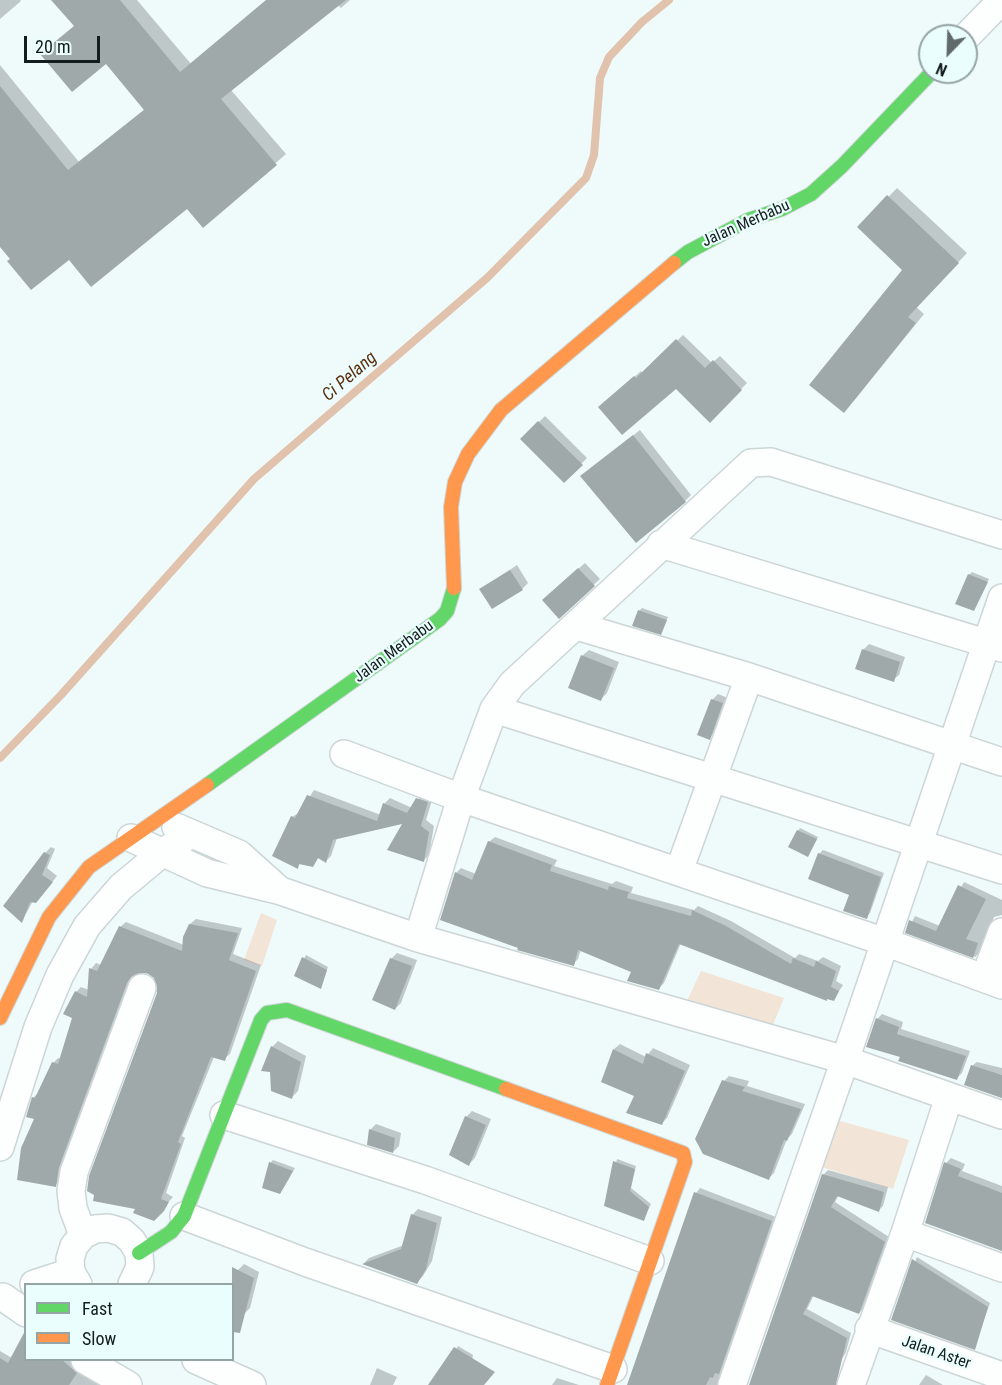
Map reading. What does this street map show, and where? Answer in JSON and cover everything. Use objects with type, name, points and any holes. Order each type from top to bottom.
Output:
[{"type":"street","points":[[978,25],[1002,0]]},
{"type":"street","name":"Jalan Merbabu","points":[[0,1018],[49,917],[64,895],[89,867],[159,820],[440,620],[447,611],[454,587],[451,507],[454,482],[468,454],[501,410],[688,252],[748,220],[782,209],[811,194],[842,166],[921,84]]},
{"type":"street","points":[[418,938],[461,798],[494,709],[512,684],[751,463],[760,461],[1002,535]]},
{"type":"street","points":[[661,544],[994,646]]},
{"type":"street","points":[[732,1385],[952,746],[994,646],[1002,598]]},
{"type":"street","points":[[577,626],[750,677],[1002,762]]},
{"type":"street","points":[[679,871],[750,677]]},
{"type":"street","points":[[494,709],[1002,870]]},
{"type":"street","points":[[344,754],[461,798],[679,871],[993,981],[1002,932]]},
{"type":"street","points":[[159,820],[239,854],[281,891]]},
{"type":"street","points":[[0,1147],[38,1028],[68,960],[87,926],[110,899],[162,853],[191,834]]},
{"type":"street","points":[[131,838],[207,873],[281,891],[418,938],[845,1060],[1002,1115]]},
{"type":"street","points":[[83,1235],[73,1208],[71,1191],[74,1172],[142,988]]},
{"type":"street","points":[[139,1253],[171,1232],[184,1216],[261,1020],[267,1013],[287,1011],[366,1037],[682,1152],[685,1162],[610,1377],[184,1216]]},
{"type":"street","points":[[851,1385],[905,1233],[949,1097]]},
{"type":"street","points":[[224,1115],[425,1180],[650,1261]]},
{"type":"street","points":[[41,1283],[74,1278],[70,1259],[74,1246],[83,1235],[95,1229],[115,1230],[132,1241],[139,1253],[140,1267],[132,1283]]},
{"type":"street","points":[[905,1233],[1002,1268]]},
{"type":"street","points":[[7,1293],[24,1310]]},
{"type":"street","name":"Jalan Aster","points":[[869,1329],[1002,1376]]},
{"type":"street","points":[[88,1361],[128,1385]]},
{"type":"street","points":[[200,1361],[252,1385]]},
{"type":"shaded area","points":[[261,913],[277,920],[262,966],[244,960]]},
{"type":"shaded area","points":[[701,971],[784,998],[765,1044],[681,1014]]},
{"type":"shaded area","points":[[833,1119],[909,1140],[893,1189],[818,1166]]},
{"type":"building","points":[[51,0],[120,0],[180,72],[266,0],[346,0],[221,99],[277,165],[203,228],[187,209],[91,287],[69,260],[31,290],[7,261],[10,259],[0,247],[0,86],[68,170],[144,110],[106,64],[72,92],[40,54],[74,26]]},
{"type":"building","points":[[887,195],[959,263],[908,317],[916,323],[844,413],[809,385],[902,270],[857,227]]},
{"type":"building","points":[[676,339],[705,368],[713,360],[742,390],[710,423],[676,389],[622,435],[598,407],[634,376],[636,378]]},
{"type":"building","points":[[538,421],[583,465],[564,483],[520,439]]},
{"type":"building","points":[[633,435],[686,502],[636,543],[580,476]]},
{"type":"building","points":[[578,568],[595,586],[559,619],[542,600]]},
{"type":"building","points":[[510,570],[523,590],[492,609],[479,589]]},
{"type":"building","points":[[968,574],[988,582],[974,611],[955,604]]},
{"type":"building","points":[[638,610],[667,620],[661,635],[632,626]]},
{"type":"building","points":[[862,649],[900,662],[894,682],[855,669]]},
{"type":"building","points":[[581,655],[614,668],[601,701],[568,688]]},
{"type":"building","points":[[711,699],[723,703],[710,740],[697,735]]},
{"type":"building","points":[[307,795],[377,821],[383,803],[407,813],[416,798],[428,802],[421,826],[429,832],[424,862],[387,850],[402,824],[333,840],[326,863],[318,858],[313,867],[299,864],[298,869],[272,856],[291,816],[295,818]]},
{"type":"building","points":[[797,830],[817,839],[808,857],[788,847]]},
{"type":"building","points":[[488,841],[552,865],[550,871],[608,890],[609,886],[629,892],[627,898],[691,916],[692,910],[726,926],[791,964],[793,958],[814,967],[816,961],[836,971],[831,987],[839,991],[834,1001],[827,999],[827,1001],[679,944],[659,990],[627,981],[631,972],[578,950],[574,966],[517,950],[518,948],[440,920],[455,872],[472,880]]},
{"type":"building","points":[[44,852],[50,855],[42,875],[53,882],[36,903],[30,902],[22,923],[3,906]]},
{"type":"building","points":[[818,853],[881,877],[867,919],[843,911],[849,895],[808,879]]},
{"type":"building","points":[[958,885],[986,899],[966,939],[978,943],[973,958],[905,933],[909,920],[936,931]]},
{"type":"building","points":[[189,924],[238,933],[229,960],[256,971],[225,1061],[211,1057],[178,1142],[181,1144],[161,1199],[169,1202],[164,1211],[154,1221],[133,1213],[135,1209],[93,1201],[94,1195],[87,1191],[89,1176],[157,993],[154,978],[147,973],[132,976],[127,983],[59,1167],[56,1187],[17,1180],[21,1148],[34,1119],[26,1117],[32,1097],[35,1098],[52,1062],[58,1064],[72,1018],[63,1014],[75,991],[87,997],[89,968],[97,971],[119,926],[182,951],[183,937]]},
{"type":"building","points":[[302,957],[327,970],[321,989],[294,976]]},
{"type":"building","points":[[390,958],[412,966],[395,1010],[372,1000]]},
{"type":"building","points":[[876,1018],[899,1027],[897,1034],[966,1056],[957,1080],[898,1061],[900,1057],[866,1047]]},
{"type":"building","points":[[271,1046],[301,1062],[292,1099],[271,1091],[270,1072],[261,1071]]},
{"type":"building","points":[[613,1049],[643,1064],[646,1053],[685,1071],[662,1125],[626,1113],[634,1096],[601,1082]]},
{"type":"building","points":[[971,1065],[1002,1075],[1002,1098],[964,1085]]},
{"type":"building","points":[[722,1080],[745,1087],[742,1091],[801,1109],[787,1141],[784,1140],[769,1180],[703,1154],[695,1139]]},
{"type":"building","points":[[465,1116],[486,1125],[469,1166],[449,1155]]},
{"type":"building","points":[[369,1129],[395,1138],[393,1153],[367,1145]]},
{"type":"building","points":[[613,1161],[635,1169],[630,1191],[649,1207],[644,1221],[604,1206]]},
{"type":"building","points":[[269,1162],[293,1171],[280,1194],[262,1188]]},
{"type":"building","points":[[944,1162],[961,1169],[958,1176],[1002,1193],[1002,1251],[925,1223]]},
{"type":"building","points":[[822,1174],[884,1192],[879,1212],[837,1196],[831,1207],[885,1242],[859,1314],[812,1296],[803,1314],[847,1338],[836,1385],[749,1385]]},
{"type":"building","points":[[694,1192],[772,1221],[719,1374],[715,1373],[713,1378],[710,1377],[706,1385],[627,1385]]},
{"type":"building","points":[[411,1214],[437,1223],[426,1269],[417,1284],[362,1264],[401,1249]]},
{"type":"building","points":[[912,1259],[988,1307],[975,1350],[891,1320]]},
{"type":"building","points":[[232,1267],[254,1278],[240,1333],[234,1332],[234,1283],[232,1283]]},
{"type":"building","points":[[24,1333],[24,1361],[63,1361],[77,1373],[69,1385],[0,1385],[0,1358],[8,1363]]},
{"type":"building","points":[[454,1347],[495,1372],[484,1385],[428,1385]]},
{"type":"waterway","name":"Ci Pelang","points":[[0,758],[61,695],[254,479],[487,278],[586,178],[594,155],[600,78],[609,57],[642,22],[669,0]]},
{"type":"traffic: fast","points":[[674,263],[688,252],[748,220],[782,209],[811,194],[842,166],[921,84]]},
{"type":"traffic: fast","points":[[207,785],[440,619],[447,611],[454,588]]},
{"type":"traffic: fast","points":[[139,1253],[171,1232],[184,1216],[261,1020],[267,1013],[287,1010],[506,1089]]},
{"type":"traffic: slow","points":[[454,588],[451,507],[455,482],[468,454],[501,410],[674,263]]},
{"type":"traffic: slow","points":[[0,1018],[49,917],[89,867],[207,785]]},
{"type":"traffic: slow","points":[[506,1089],[683,1153],[685,1162],[607,1385]]}]
